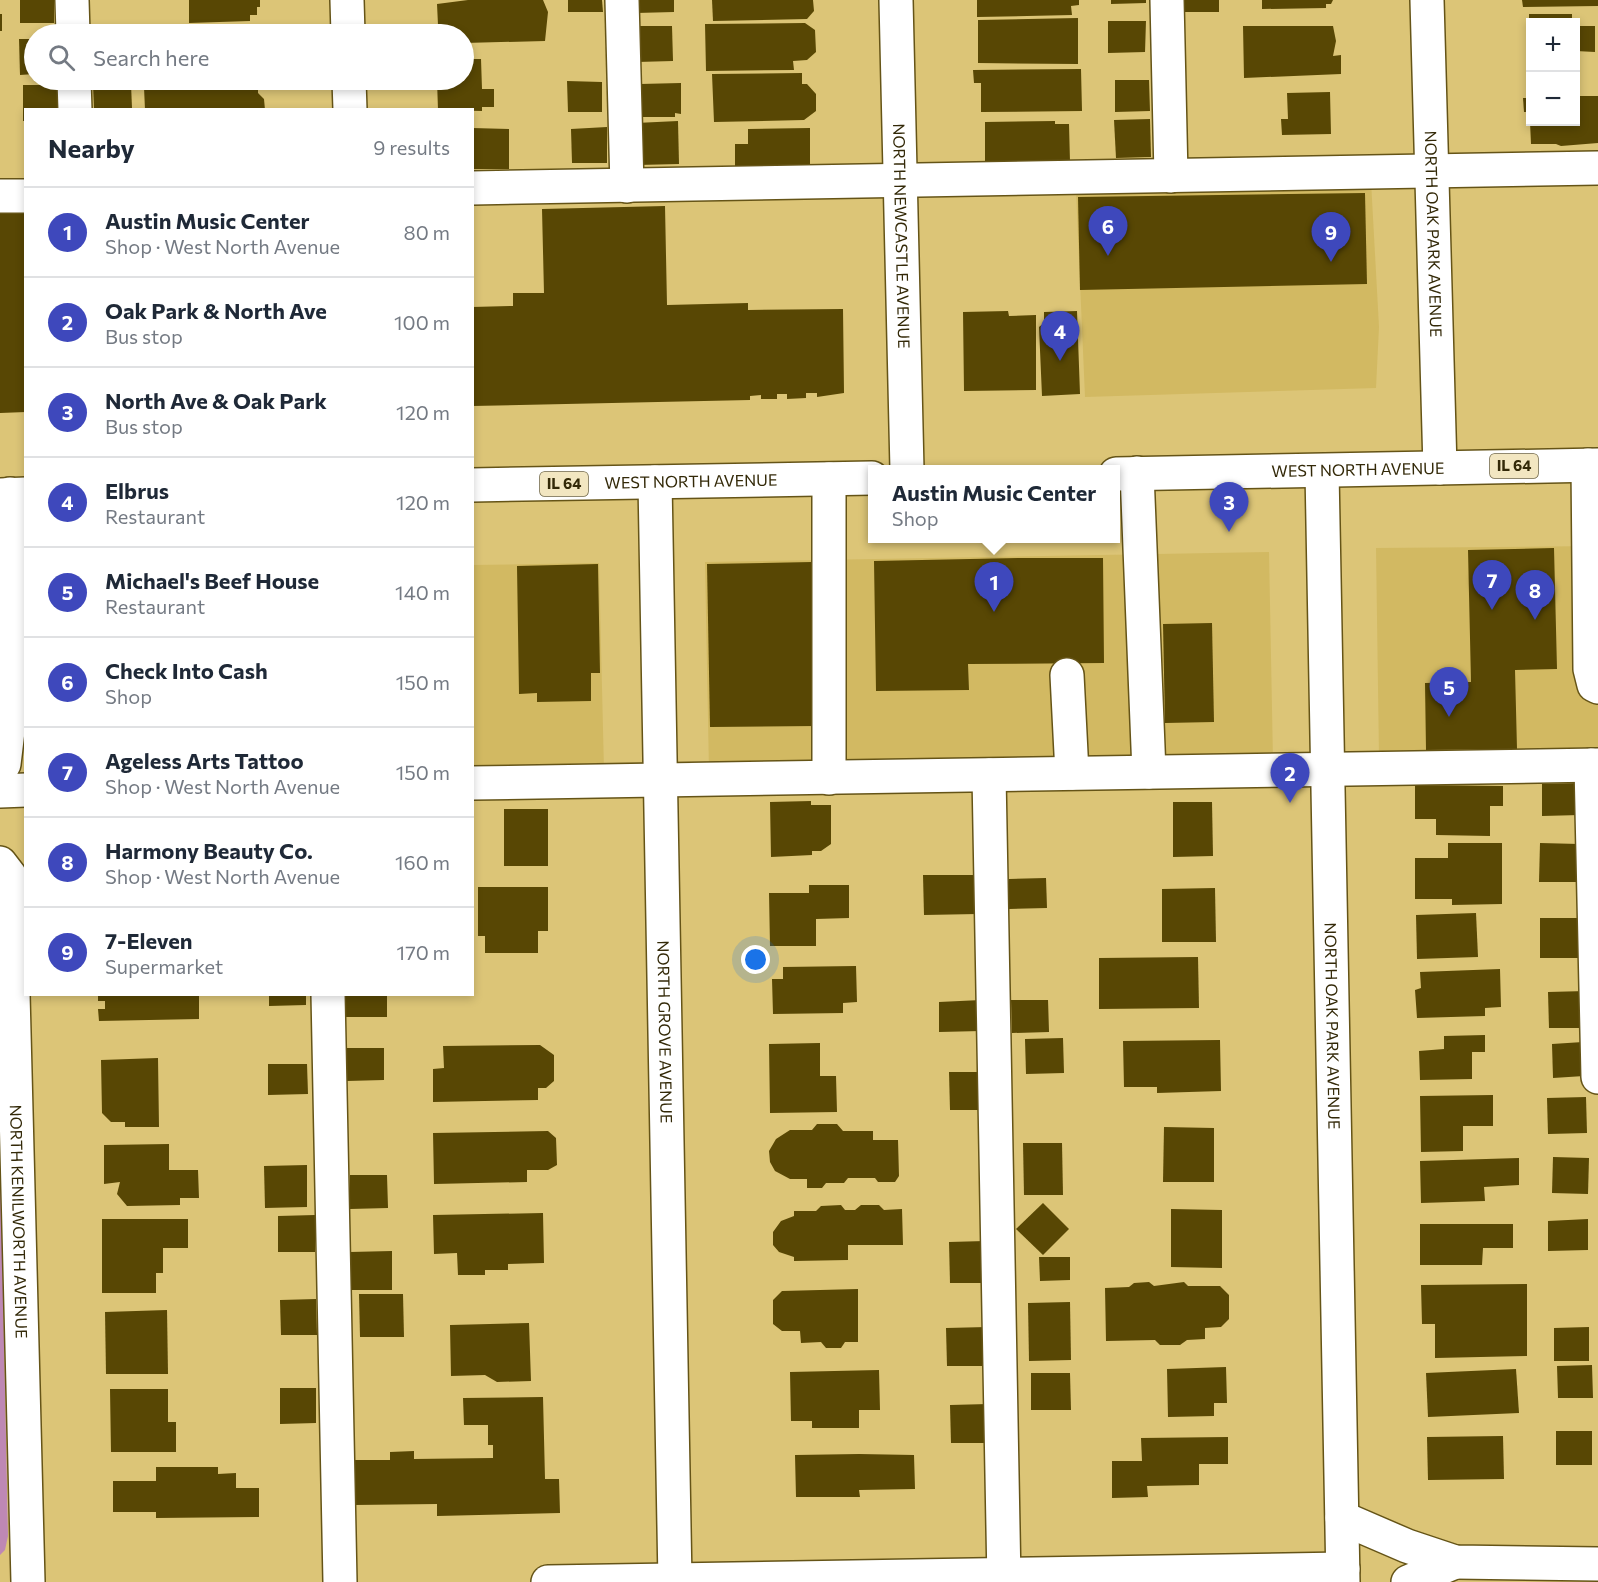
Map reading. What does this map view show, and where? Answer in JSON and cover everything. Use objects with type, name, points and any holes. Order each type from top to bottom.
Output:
[{"type":"street","points":[[72,0],[73,24]]},
{"type":"street","points":[[347,0],[348,24]]},
{"type":"street","points":[[622,0],[627,186]]},
{"type":"street","name":"NORTH NEWCASTLE AVENUE","points":[[896,0],[908,465]]},
{"type":"street","points":[[1167,0],[1172,176]]},
{"type":"street","name":"NORTH OAK PARK AVENUE","points":[[1427,0],[1440,468]]},
{"type":"street","points":[[74,90],[75,108]]},
{"type":"street","points":[[349,90],[350,108]]},
{"type":"street","points":[[474,188],[1598,168]]},
{"type":"street","points":[[0,196],[24,196]]},
{"type":"street","points":[[1593,465],[1590,669],[1594,685],[1598,687]]},
{"type":"street","name":"WEST NORTH AVENUE","points":[[1126,474],[1593,465]]},
{"type":"street","name":"NORTH OAK PARK AVENUE","points":[[1322,471],[1343,1576]]},
{"type":"street","points":[[1126,474],[1149,772]]},
{"type":"street","name":"WEST NORTH AVENUE","points":[[474,485],[868,478]]},
{"type":"street","points":[[829,479],[829,778]]},
{"type":"street","name":"NORTH GROVE AVENUE","points":[[655,482],[675,1581]]},
{"type":"street","points":[[0,770],[4,764],[8,731],[12,494]]},
{"type":"street","points":[[1067,675],[1072,773]]},
{"type":"street","points":[[474,783],[1594,765],[1598,1077]]},
{"type":"street","points":[[989,775],[1004,1578]]},
{"type":"street","points":[[0,791],[24,790]]},
{"type":"street","name":"NORTH KENILWORTH AVENUE","points":[[0,862],[10,876],[28,1582]]},
{"type":"street","points":[[328,996],[340,1582]]},
{"type":"street","points":[[1342,1518],[1407,1546],[1455,1562],[1598,1564]]},
{"type":"street","points":[[1408,1582],[1455,1562]]},
{"type":"street","points":[[548,1582],[1343,1576]]},
{"type":"shaded area","points":[[1371,181],[1379,327],[1376,388],[1085,397],[1076,190]]},
{"type":"shaded area","points":[[1598,546],[1598,754],[1379,757],[1376,548]]},
{"type":"shaded area","points":[[1269,552],[1273,761],[709,771],[705,562]]},
{"type":"shaded area","points":[[599,563],[604,770],[474,773],[474,565]]},
{"type":"shaded area","points":[[0,1145],[8,1536],[5,1550],[0,1555]]},
{"type":"building","points":[[20,0],[54,0],[54,23],[20,23]]},
{"type":"building","points":[[189,0],[260,0],[260,7],[257,7],[257,15],[250,15],[250,21],[189,23]]},
{"type":"building","points":[[468,0],[543,0],[548,12],[545,41],[474,43],[474,24],[438,24],[437,4]]},
{"type":"building","points":[[568,0],[602,0],[603,12],[568,12]]},
{"type":"building","points":[[636,0],[674,0],[674,12],[636,13]]},
{"type":"building","points":[[712,0],[813,0],[814,11],[807,19],[713,21]]},
{"type":"building","points":[[977,0],[1079,0],[1079,5],[1071,6],[1072,15],[977,17]]},
{"type":"building","points":[[1111,0],[1146,0],[1146,3],[1111,4]]},
{"type":"building","points":[[1184,0],[1219,0],[1219,12],[1184,12]]},
{"type":"building","points":[[1262,0],[1333,0],[1331,4],[1326,4],[1326,8],[1262,9]]},
{"type":"building","points":[[1522,0],[1598,0],[1598,6],[1523,7]]},
{"type":"building","points":[[0,14],[2,14],[2,31],[0,31]]},
{"type":"building","points":[[1529,14],[1572,14],[1572,18],[1529,18]]},
{"type":"building","points":[[1078,18],[1078,64],[978,63],[978,20]]},
{"type":"building","points":[[1108,21],[1146,21],[1145,52],[1108,53]]},
{"type":"building","points":[[805,23],[815,30],[816,52],[807,60],[793,61],[794,70],[706,71],[705,24]]},
{"type":"building","points":[[636,26],[672,26],[673,61],[637,62]]},
{"type":"building","points":[[1243,26],[1333,26],[1336,41],[1333,56],[1341,55],[1341,74],[1244,78]]},
{"type":"building","points":[[1580,26],[1595,26],[1595,52],[1580,51]]},
{"type":"building","points":[[19,39],[24,39],[24,75],[20,75]]},
{"type":"building","points":[[474,59],[481,59],[482,89],[494,89],[494,107],[482,107],[482,111],[474,111],[474,108],[438,108],[437,90],[474,90]]},
{"type":"building","points":[[1081,69],[1082,111],[981,112],[981,83],[974,83],[973,70]]},
{"type":"building","points":[[802,73],[802,84],[807,84],[816,94],[816,111],[804,120],[714,122],[712,74]]},
{"type":"building","points":[[1115,80],[1149,80],[1150,111],[1115,112]]},
{"type":"building","points":[[567,81],[602,82],[602,112],[568,112]]},
{"type":"building","points":[[681,83],[681,114],[675,113],[675,117],[640,117],[640,84]]},
{"type":"building","points":[[23,85],[24,90],[59,90],[59,108],[24,108],[23,121]]},
{"type":"building","points":[[93,90],[131,90],[132,108],[94,108]]},
{"type":"building","points":[[144,90],[258,90],[264,99],[265,108],[145,108]]},
{"type":"building","points":[[1330,92],[1331,134],[1282,135],[1281,119],[1288,119],[1287,93]]},
{"type":"building","points":[[1580,96],[1598,96],[1598,143],[1561,146],[1531,144],[1530,126],[1580,126]]},
{"type":"building","points":[[1523,98],[1526,98],[1526,112],[1524,112]]},
{"type":"building","points":[[1150,119],[1151,157],[1116,158],[1114,120]]},
{"type":"building","points":[[678,121],[679,164],[638,165],[636,123]]},
{"type":"building","points":[[1055,121],[1055,124],[1069,124],[1070,162],[985,163],[985,122]]},
{"type":"building","points":[[607,127],[607,163],[572,163],[571,129]]},
{"type":"building","points":[[474,128],[509,129],[509,169],[474,169]]},
{"type":"building","points":[[810,128],[810,168],[735,169],[735,144],[748,144],[748,129]]},
{"type":"building","points":[[1365,193],[1367,284],[1080,290],[1078,197]]},
{"type":"building","points":[[665,206],[667,305],[748,303],[748,310],[843,309],[844,393],[817,397],[817,393],[806,393],[806,398],[787,399],[787,394],[777,394],[777,399],[761,399],[761,395],[750,396],[750,400],[474,406],[474,307],[513,306],[513,293],[544,293],[542,209]]},
{"type":"building","points":[[24,213],[24,412],[0,413],[0,214]]},
{"type":"building","points":[[1008,311],[1009,316],[1036,315],[1036,390],[964,391],[963,312]]},
{"type":"building","points":[[1077,311],[1080,394],[1042,396],[1039,327],[1044,323],[1044,312]]},
{"type":"building","points":[[1554,548],[1557,669],[1515,670],[1517,749],[1426,750],[1425,683],[1471,682],[1468,550]]},
{"type":"building","points":[[1103,558],[1104,663],[968,664],[969,690],[876,691],[874,561]]},
{"type":"building","points":[[812,562],[816,726],[710,727],[707,564]]},
{"type":"building","points":[[598,564],[600,673],[591,673],[591,701],[537,702],[537,693],[519,694],[517,566]]},
{"type":"building","points":[[1212,623],[1214,722],[1165,723],[1163,624]]},
{"type":"building","points":[[1580,783],[1580,815],[1542,816],[1542,784]]},
{"type":"building","points":[[1415,785],[1503,786],[1503,806],[1490,806],[1490,836],[1436,835],[1436,819],[1415,819]]},
{"type":"building","points":[[811,801],[811,805],[831,805],[831,844],[821,851],[812,851],[812,855],[771,857],[770,802]]},
{"type":"building","points":[[1173,802],[1212,802],[1213,856],[1173,857]]},
{"type":"building","points":[[504,809],[548,809],[548,866],[504,866]]},
{"type":"building","points":[[1448,843],[1502,843],[1502,904],[1452,905],[1452,899],[1415,899],[1415,858],[1448,858]]},
{"type":"building","points":[[1540,843],[1579,844],[1578,882],[1539,882]]},
{"type":"building","points":[[923,875],[976,875],[977,914],[924,915]]},
{"type":"building","points":[[1046,878],[1047,908],[1009,909],[1009,879]]},
{"type":"building","points":[[809,885],[849,885],[849,918],[816,919],[816,946],[770,946],[769,893],[809,893]]},
{"type":"building","points":[[478,887],[548,887],[548,931],[538,931],[538,953],[485,953],[485,936],[478,936]]},
{"type":"building","points":[[1215,888],[1216,942],[1162,942],[1162,889]]},
{"type":"building","points":[[1476,913],[1478,957],[1417,959],[1416,915]]},
{"type":"building","points":[[1540,918],[1582,918],[1582,958],[1540,958]]},
{"type":"building","points":[[1198,957],[1199,1008],[1099,1009],[1099,958]]},
{"type":"building","points":[[856,966],[857,1002],[843,1003],[843,1013],[773,1014],[772,979],[783,979],[783,967]]},
{"type":"building","points":[[1500,969],[1501,1007],[1485,1008],[1485,1016],[1417,1018],[1415,990],[1421,988],[1420,972]]},
{"type":"building","points":[[1586,991],[1586,1028],[1549,1028],[1548,992]]},
{"type":"building","points":[[98,996],[199,996],[199,1019],[99,1021],[98,1009],[105,1009],[105,1001],[98,1001]]},
{"type":"building","points":[[269,996],[306,996],[306,1005],[269,1006]]},
{"type":"building","points":[[346,996],[387,996],[387,1017],[346,1017]]},
{"type":"building","points":[[981,1000],[981,1031],[939,1032],[939,1002]]},
{"type":"building","points":[[1011,1000],[1048,1000],[1049,1032],[1012,1033]]},
{"type":"building","points":[[1485,1035],[1485,1052],[1472,1052],[1472,1079],[1420,1080],[1419,1051],[1444,1049],[1444,1036]]},
{"type":"building","points":[[1063,1038],[1064,1073],[1026,1074],[1025,1039]]},
{"type":"building","points":[[1220,1040],[1221,1091],[1157,1093],[1157,1087],[1124,1087],[1123,1041]]},
{"type":"building","points":[[1583,1042],[1584,1076],[1553,1078],[1552,1044]]},
{"type":"building","points":[[820,1043],[820,1076],[836,1076],[837,1112],[770,1113],[769,1044]]},
{"type":"building","points":[[540,1045],[554,1055],[554,1081],[546,1088],[538,1088],[538,1100],[433,1102],[433,1069],[444,1068],[443,1046]]},
{"type":"building","points":[[347,1048],[384,1048],[384,1080],[347,1081]]},
{"type":"building","points":[[158,1058],[159,1127],[125,1127],[125,1122],[111,1122],[102,1113],[101,1060]]},
{"type":"building","points":[[268,1064],[307,1064],[308,1094],[268,1095]]},
{"type":"building","points":[[949,1072],[981,1072],[982,1110],[950,1110]]},
{"type":"building","points":[[1493,1095],[1493,1126],[1463,1126],[1463,1151],[1421,1152],[1420,1096]]},
{"type":"building","points":[[1586,1097],[1587,1133],[1548,1134],[1547,1098]]},
{"type":"building","points":[[817,1124],[837,1124],[843,1131],[873,1131],[873,1140],[898,1140],[899,1176],[895,1182],[878,1182],[875,1178],[848,1178],[844,1183],[826,1183],[822,1188],[807,1188],[807,1179],[790,1179],[775,1171],[770,1162],[769,1151],[776,1139],[790,1130],[812,1130]]},
{"type":"building","points":[[1164,1127],[1214,1128],[1214,1182],[1163,1182]]},
{"type":"building","points":[[548,1131],[556,1138],[557,1165],[548,1170],[527,1170],[527,1182],[434,1184],[433,1133]]},
{"type":"building","points":[[1023,1143],[1062,1143],[1063,1195],[1024,1195]]},
{"type":"building","points":[[169,1144],[169,1170],[198,1170],[199,1198],[180,1198],[180,1205],[127,1206],[117,1194],[120,1182],[104,1184],[104,1145]]},
{"type":"building","points":[[1553,1157],[1589,1158],[1588,1194],[1552,1193]]},
{"type":"building","points":[[1519,1158],[1519,1185],[1484,1187],[1485,1201],[1421,1203],[1420,1161]]},
{"type":"building","points":[[307,1165],[307,1207],[265,1208],[264,1166]]},
{"type":"building","points":[[350,1175],[387,1175],[388,1208],[350,1209]]},
{"type":"building","points":[[1043,1203],[1069,1229],[1043,1255],[1016,1229]]},
{"type":"building","points":[[841,1205],[845,1210],[855,1210],[861,1205],[879,1205],[884,1210],[902,1209],[903,1245],[848,1245],[848,1260],[794,1261],[794,1257],[779,1252],[773,1245],[773,1232],[781,1221],[794,1216],[794,1211],[816,1211],[821,1206]]},
{"type":"building","points":[[1171,1209],[1222,1210],[1222,1268],[1171,1267]]},
{"type":"building","points":[[543,1213],[544,1263],[508,1264],[508,1270],[485,1270],[485,1275],[458,1275],[457,1253],[434,1254],[433,1215]]},
{"type":"building","points":[[315,1215],[315,1252],[278,1252],[278,1216]]},
{"type":"building","points":[[102,1219],[188,1219],[188,1248],[163,1248],[163,1273],[156,1273],[156,1293],[102,1293]]},
{"type":"building","points":[[1588,1219],[1588,1250],[1548,1251],[1548,1221]]},
{"type":"building","points":[[1420,1224],[1513,1224],[1513,1248],[1483,1248],[1482,1265],[1420,1265]]},
{"type":"building","points":[[985,1241],[985,1283],[950,1283],[949,1242]]},
{"type":"building","points":[[392,1251],[392,1290],[350,1290],[350,1252]]},
{"type":"building","points":[[1039,1257],[1070,1257],[1070,1280],[1040,1281]]},
{"type":"building","points":[[1149,1282],[1154,1286],[1184,1282],[1188,1286],[1220,1286],[1229,1295],[1229,1319],[1221,1327],[1205,1328],[1205,1339],[1187,1340],[1180,1345],[1160,1345],[1155,1340],[1106,1341],[1105,1288],[1129,1287],[1134,1283]]},
{"type":"building","points":[[1527,1284],[1527,1356],[1435,1358],[1435,1324],[1422,1324],[1421,1285]]},
{"type":"building","points":[[858,1289],[858,1342],[845,1342],[841,1348],[826,1348],[821,1342],[801,1343],[800,1331],[782,1331],[773,1324],[773,1300],[782,1291]]},
{"type":"building","points":[[359,1294],[403,1294],[404,1337],[360,1337]]},
{"type":"building","points":[[316,1299],[317,1335],[281,1335],[280,1300]]},
{"type":"building","points":[[1070,1302],[1071,1360],[1029,1361],[1028,1303]]},
{"type":"building","points":[[167,1310],[168,1374],[106,1374],[105,1312]]},
{"type":"building","points":[[529,1323],[531,1381],[497,1382],[485,1375],[451,1376],[450,1325]]},
{"type":"building","points":[[987,1327],[987,1366],[947,1366],[946,1328]]},
{"type":"building","points":[[1589,1327],[1589,1361],[1554,1361],[1554,1328]]},
{"type":"building","points":[[1592,1365],[1593,1398],[1558,1398],[1557,1366]]},
{"type":"building","points":[[1226,1367],[1227,1403],[1214,1403],[1214,1416],[1168,1417],[1167,1369]]},
{"type":"building","points":[[1516,1369],[1519,1413],[1428,1417],[1426,1373]]},
{"type":"building","points":[[879,1370],[880,1410],[859,1410],[859,1428],[812,1428],[812,1421],[791,1421],[790,1372]]},
{"type":"building","points":[[1031,1373],[1070,1373],[1071,1410],[1031,1410]]},
{"type":"building","points":[[280,1388],[316,1388],[316,1423],[280,1424]]},
{"type":"building","points":[[110,1389],[168,1389],[168,1422],[176,1422],[176,1452],[111,1452]]},
{"type":"building","points":[[543,1397],[545,1479],[559,1479],[560,1513],[437,1516],[437,1504],[354,1505],[353,1460],[390,1460],[390,1452],[414,1451],[414,1459],[493,1458],[493,1445],[488,1445],[488,1425],[464,1425],[463,1398]]},
{"type":"building","points":[[988,1404],[989,1443],[951,1443],[950,1405]]},
{"type":"building","points":[[1556,1431],[1592,1431],[1592,1465],[1556,1465]]},
{"type":"building","points":[[1503,1436],[1504,1479],[1428,1480],[1427,1437]]},
{"type":"building","points":[[1228,1437],[1228,1464],[1199,1464],[1199,1485],[1147,1486],[1148,1497],[1112,1498],[1112,1461],[1142,1461],[1141,1438]]},
{"type":"building","points":[[795,1455],[914,1455],[915,1489],[859,1490],[860,1497],[796,1497]]},
{"type":"building","points":[[156,1467],[218,1467],[218,1474],[236,1473],[236,1488],[259,1488],[259,1517],[156,1518],[156,1512],[113,1512],[113,1481],[156,1481]]},
{"type":"place","name":"Check Into Cash","points":[[1108,256]]},
{"type":"place","name":"7-Eleven","points":[[1331,262]]},
{"type":"place","name":"Elbrus","points":[[1060,361]]},
{"type":"place","name":"North Ave & Oak Park","points":[[1229,532]]},
{"type":"place","name":"Ageless Arts Tattoo","points":[[1492,610]]},
{"type":"place","name":"Austin Music Center","points":[[994,612]]},
{"type":"place","name":"Harmony Beauty Co.","points":[[1535,620]]},
{"type":"place","name":"Michael's Beef House","points":[[1449,717]]},
{"type":"place","name":"Oak Park & North Ave","points":[[1290,803]]}]
